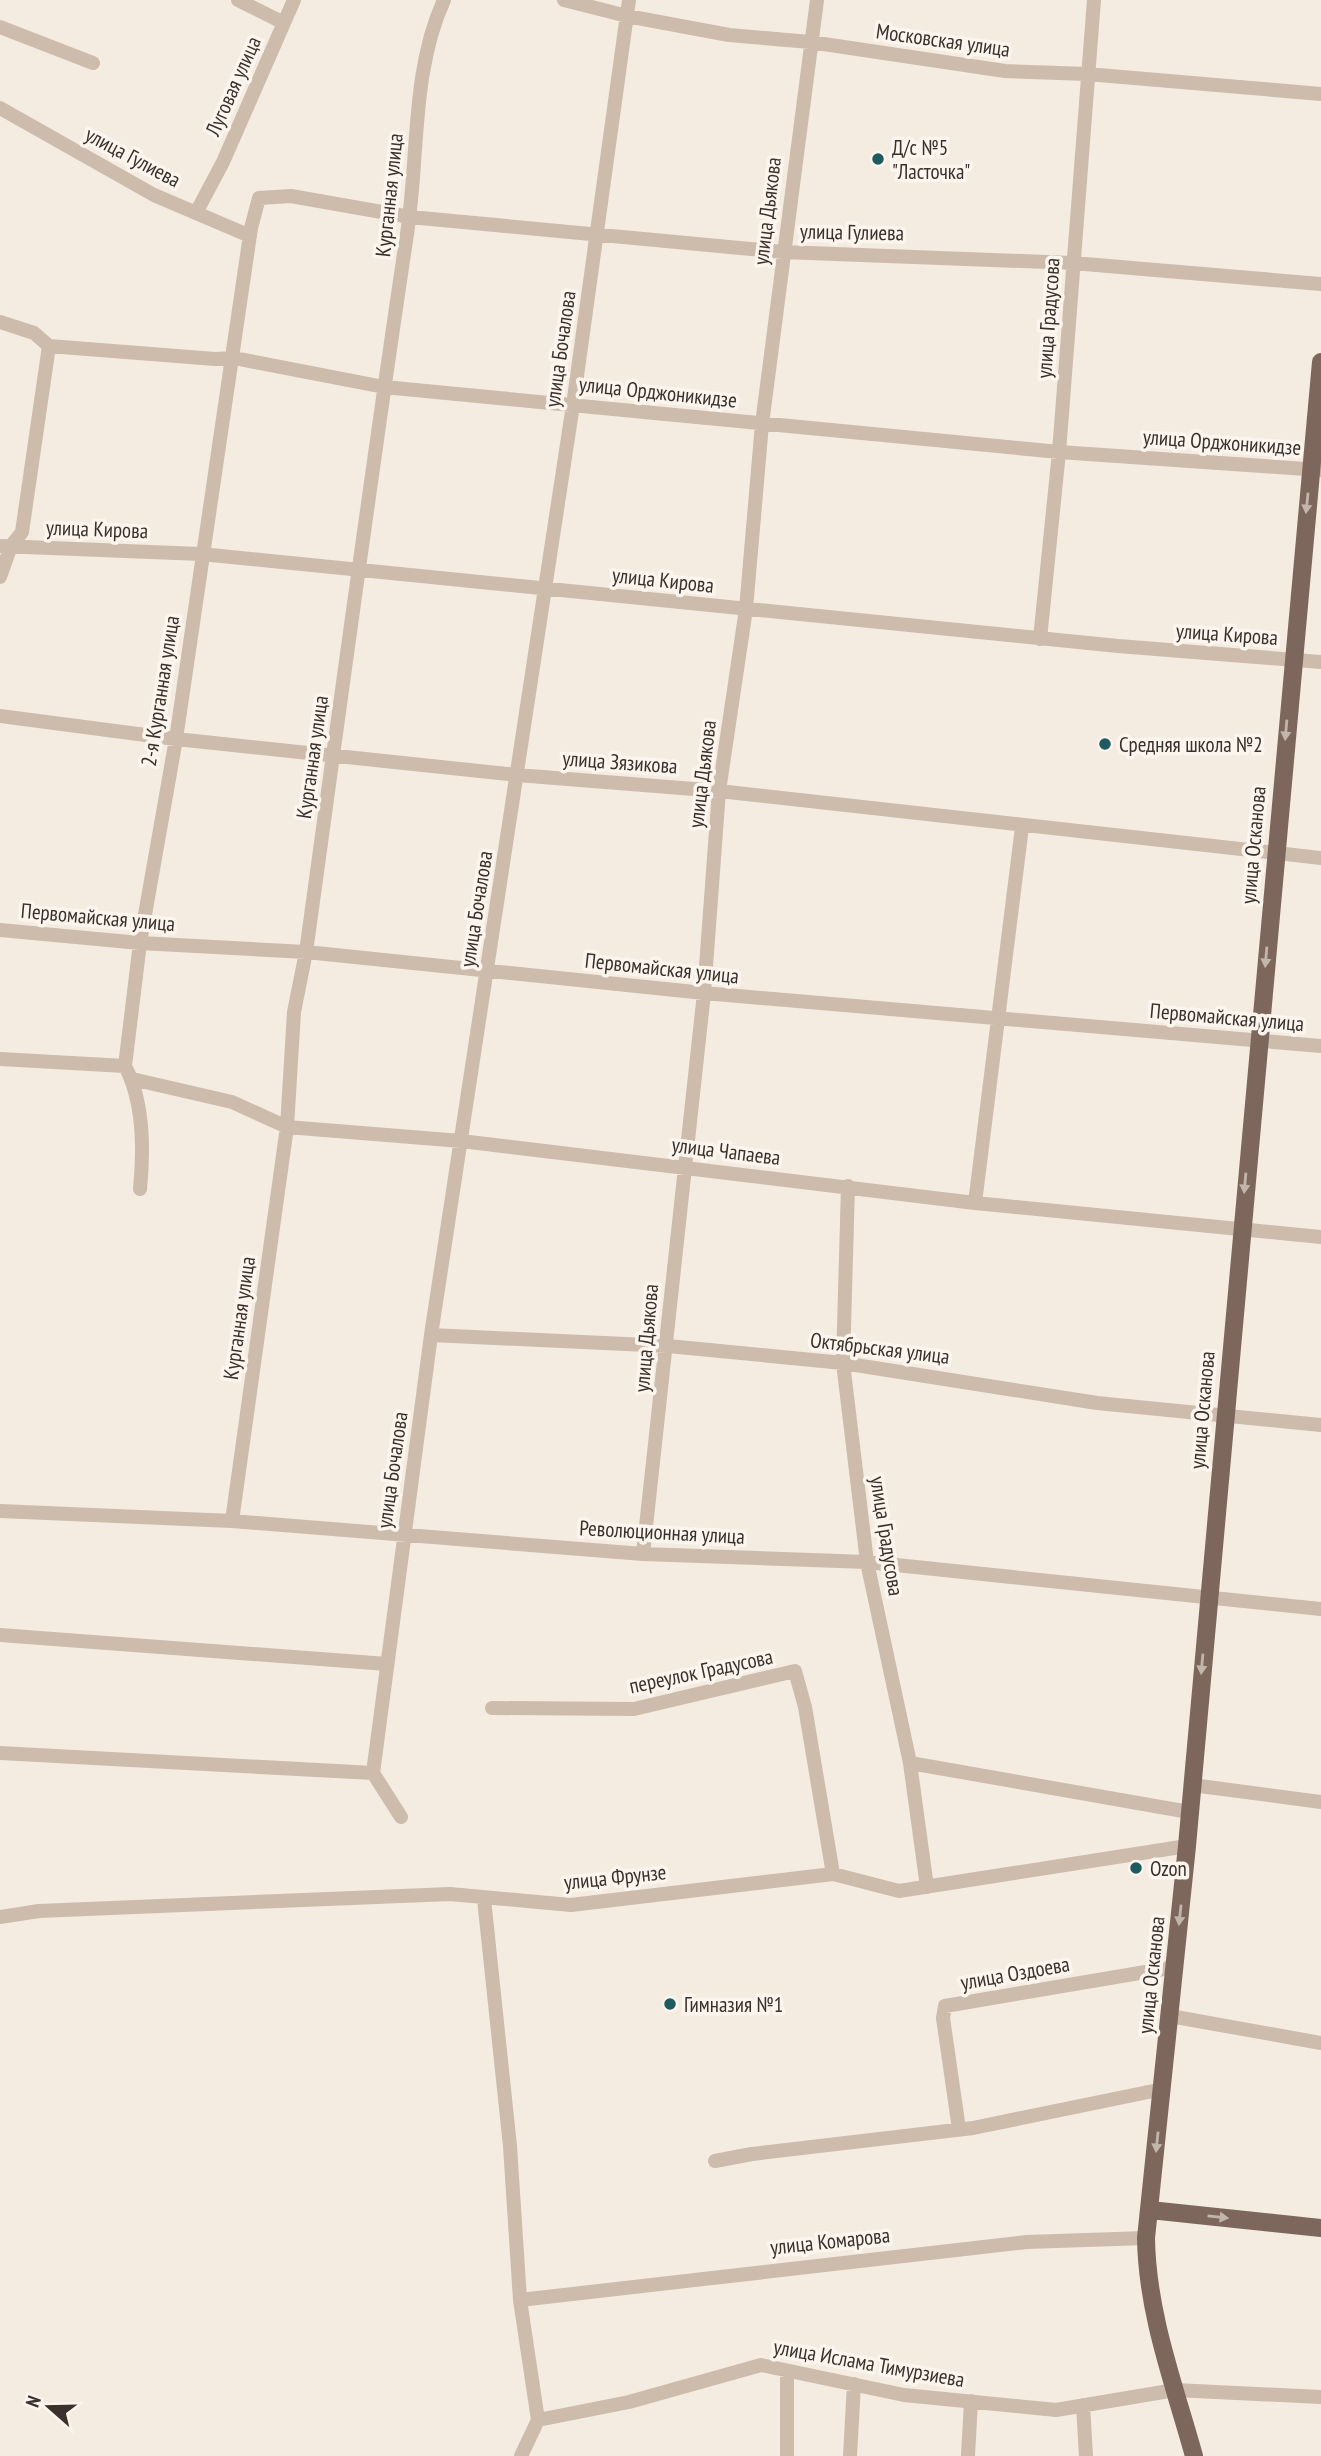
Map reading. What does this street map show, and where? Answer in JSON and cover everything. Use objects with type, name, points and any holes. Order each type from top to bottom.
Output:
[{"type":"main road","name":"улица Осканова","points":[[1194,2456],[1154,2317],[1146,2271],[1146,2238],[1187,1846],[1292,660],[1316,470],[1321,362]]},
{"type":"main road","points":[[1150,2210],[1321,2228]]},
{"type":"street","name":"Луговая улица","points":[[197,211],[223,162],[284,23],[238,0]]},
{"type":"street","points":[[284,23],[294,0]]},
{"type":"street","name":"Курганная улица","points":[[232,1521],[287,1127],[294,1012],[306,952],[410,217],[422,76],[435,19],[444,0]]},
{"type":"street","name":"Московская улица","points":[[564,0],[627,16],[729,35],[810,42],[1005,71],[1087,74],[1321,94]]},
{"type":"street","name":"улица Бочалова","points":[[373,1773],[431,1335],[573,405],[629,0]]},
{"type":"street","name":"улица Дьякова","points":[[643,1554],[668,1346],[684,1167],[704,993],[719,791],[746,609],[762,424],[817,0]]},
{"type":"street","name":"улица Градусова","points":[[1040,639],[1059,452],[1094,0]]},
{"type":"street","points":[[0,27],[93,63]]},
{"type":"street","name":"улица Гулиева","points":[[0,108],[154,195],[197,211],[250,236]]},
{"type":"street","name":"улица Гулиева","points":[[259,198],[291,197],[410,217],[783,252],[1073,263],[1321,284]]},
{"type":"street","name":"2-я Курганная улица","points":[[125,1066],[140,943],[176,739],[201,554],[234,358],[250,236],[259,198]]},
{"type":"street","name":"улица Орджоникидзе","points":[[0,322],[34,333],[49,346],[215,359],[234,358],[384,387],[1059,452],[1316,470]]},
{"type":"street","points":[[0,577],[5,546],[22,531],[49,346]]},
{"type":"street","name":"улица Кирова","points":[[5,546],[201,554],[1040,639],[1321,662]]},
{"type":"street","name":"улица Зязикова","points":[[0,716],[176,739],[517,775],[719,791],[1022,827],[1321,858]]},
{"type":"street","points":[[975,1203],[1022,827]]},
{"type":"street","name":"Первомайская улица","points":[[0,930],[140,943],[306,952],[704,993],[1321,1046]]},
{"type":"street","points":[[0,1059],[125,1066],[132,1079],[144,1149],[140,1189]]},
{"type":"street","name":"улица Чапаева","points":[[132,1079],[232,1102],[287,1127],[461,1140],[975,1203],[1321,1237]]},
{"type":"street","name":"улица Градусова","points":[[848,1186],[843,1363],[867,1562],[909,1763],[927,1887]]},
{"type":"street","name":"Октябрьская улица","points":[[431,1335],[668,1346],[843,1363],[1097,1403],[1321,1425]]},
{"type":"street","name":"Революционная улица","points":[[0,1511],[163,1521],[232,1521],[643,1554],[867,1562],[1321,1609]]},
{"type":"street","points":[[0,1635],[387,1664]]},
{"type":"street","name":"переулок Градусова","points":[[492,1708],[634,1709],[795,1671],[805,1707],[833,1874]]},
{"type":"street","points":[[0,1753],[373,1773],[401,1817]]},
{"type":"street","points":[[909,1763],[1189,1812]]},
{"type":"street","points":[[1192,1785],[1321,1802]]},
{"type":"street","name":"улица Фрунзе","points":[[0,1917],[39,1912],[450,1894],[571,1905],[833,1874],[900,1891],[1187,1846]]},
{"type":"street","points":[[484,1899],[510,2146],[520,2300],[538,2420],[521,2456]]},
{"type":"street","name":"улица Оздоева","points":[[959,2129],[943,2018],[945,2006],[1175,1967]]},
{"type":"street","points":[[1170,2017],[1321,2043]]},
{"type":"street","points":[[715,2161],[752,2154],[959,2129],[1163,2089]]},
{"type":"street","name":"улица Комарова","points":[[520,2300],[1027,2242],[1146,2238]]},
{"type":"street","name":"улица Ислама Тимурзиева","points":[[538,2420],[629,2402],[761,2365],[904,2395],[1056,2410],[1175,2390],[1321,2397]]},
{"type":"street","points":[[787,2371],[787,2456]]},
{"type":"street","points":[[850,2456],[854,2384]]},
{"type":"street","points":[[968,2456],[971,2401]]},
{"type":"street","points":[[1083,2405],[1086,2456]]},
{"type":"place","name":"Д/с №5 \"Ласточка\"","points":[[878,159]]},
{"type":"place","name":"Средняя школа №2","points":[[1105,744]]},
{"type":"place","name":"Ozon","points":[[1136,1868]]},
{"type":"place","name":"Гимназия №1","points":[[670,2004]]}]
